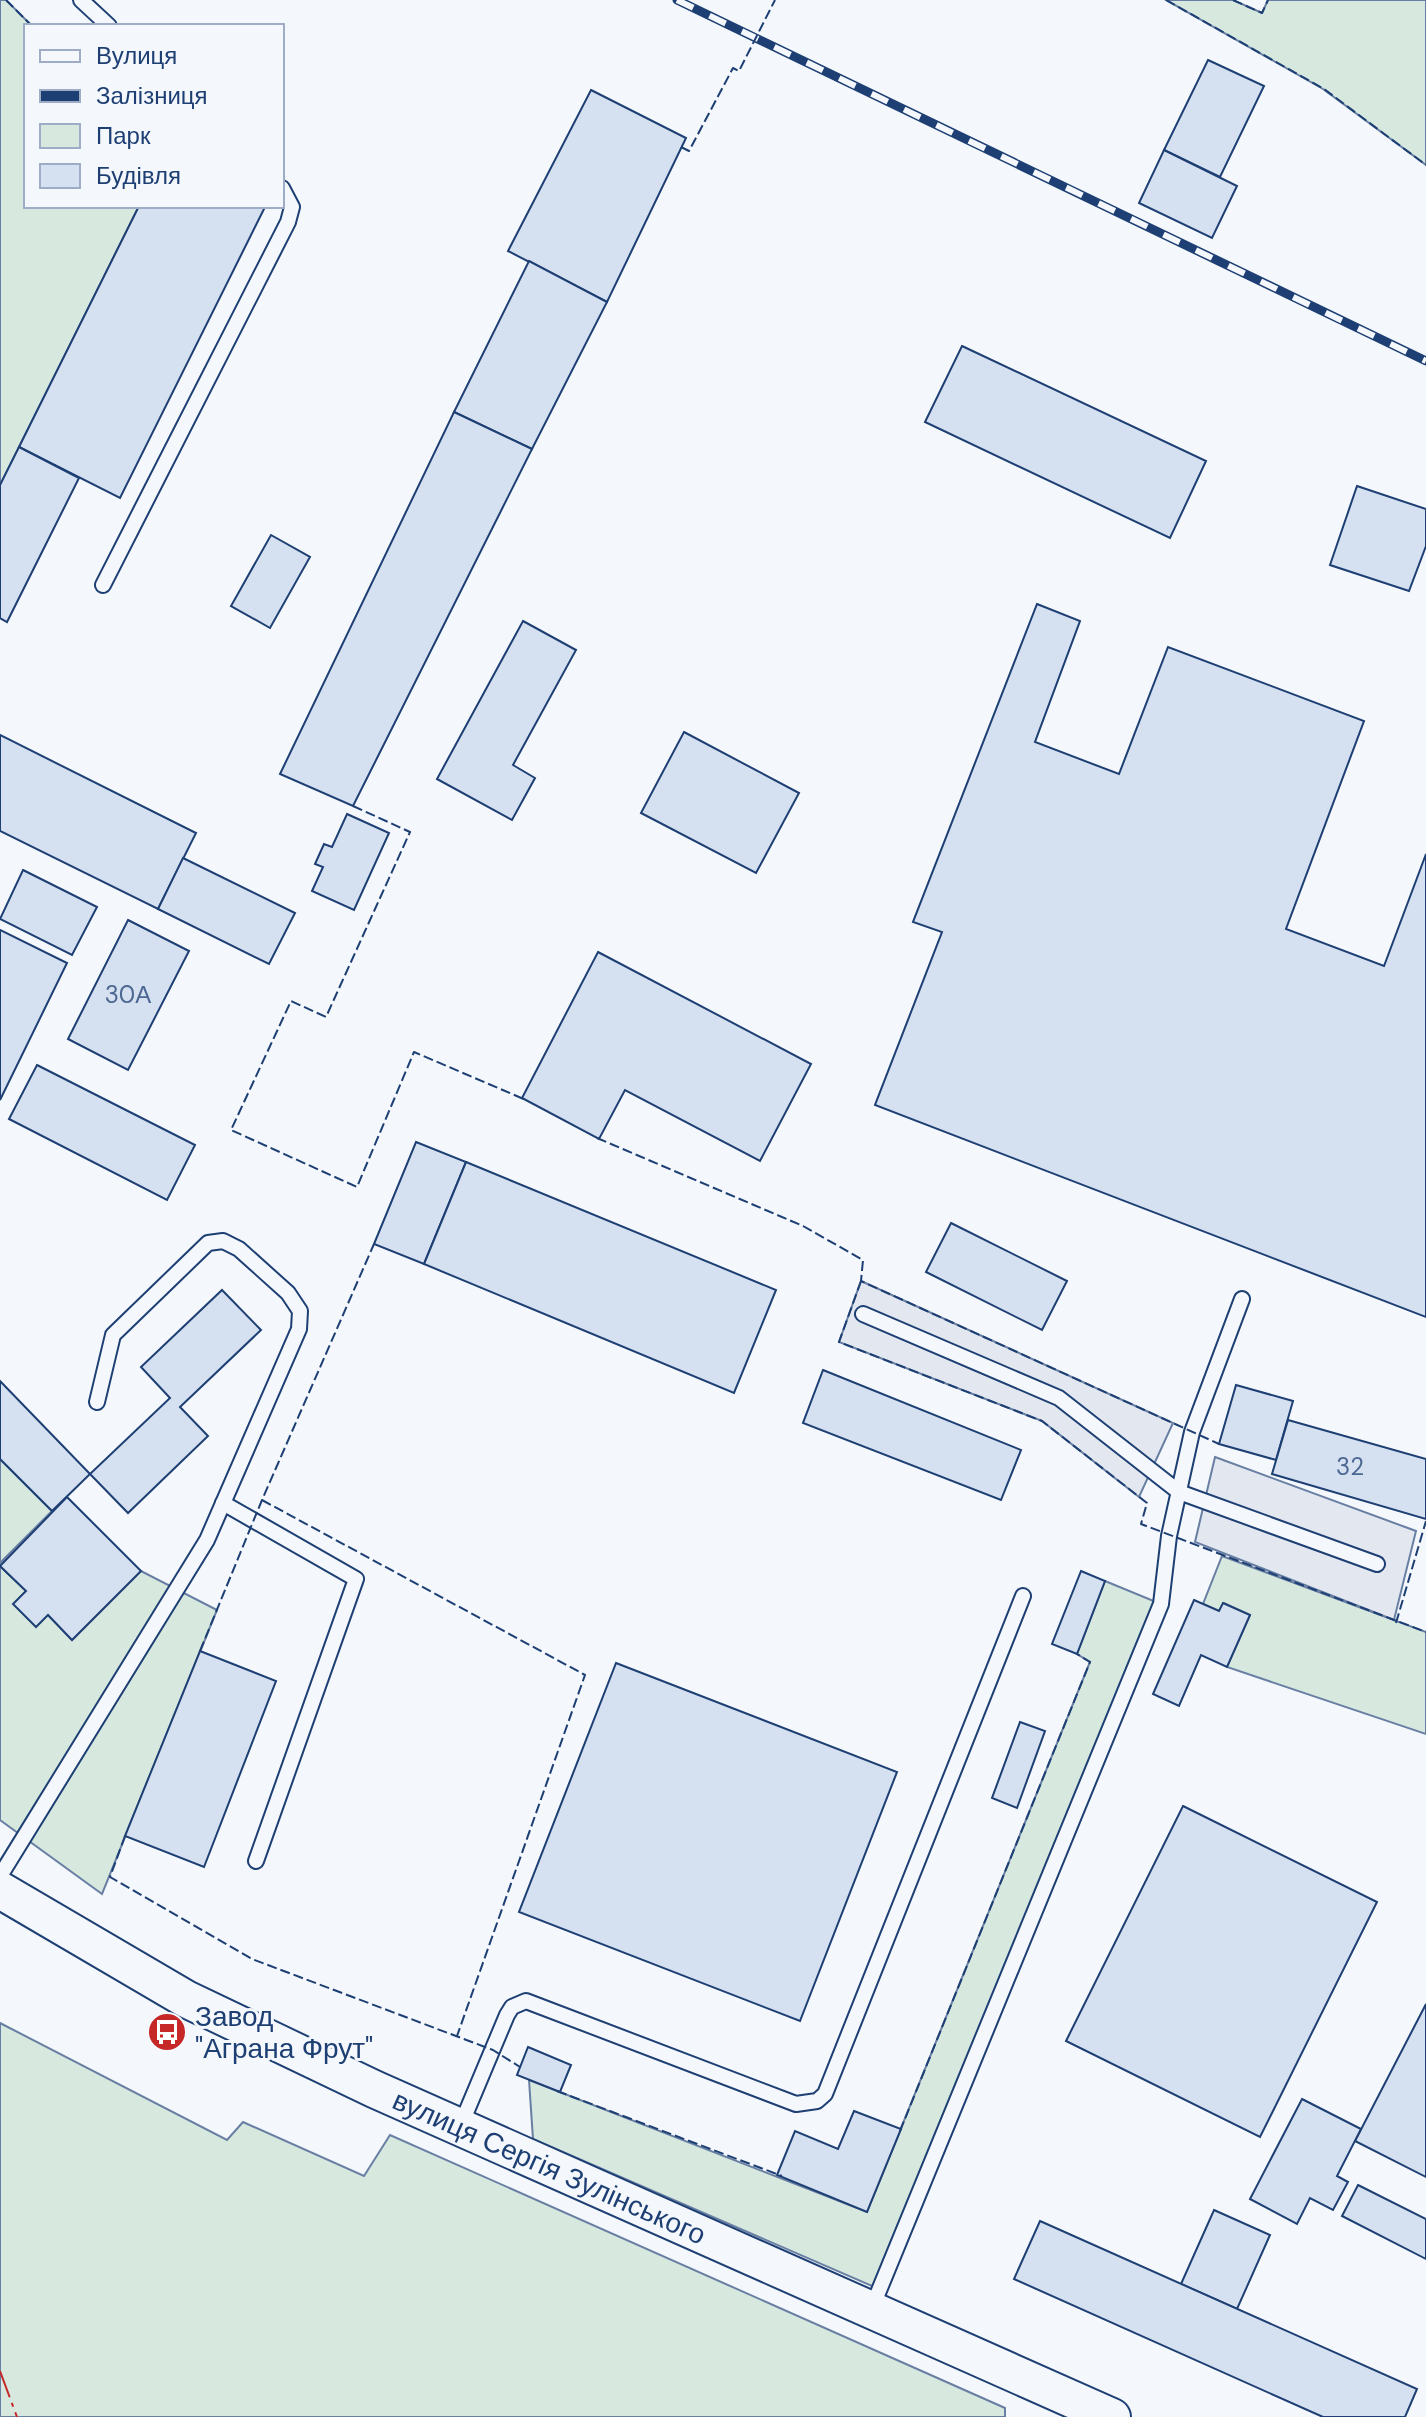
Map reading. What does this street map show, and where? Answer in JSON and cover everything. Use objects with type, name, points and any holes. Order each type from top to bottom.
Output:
[{"type":"street","name":"вулиця Сергія Зулінського","points":[[0,1890],[186,1999],[460,2128],[1112,2417]]},
{"type":"lane","points":[[81,0],[107,24]]},
{"type":"lane","points":[[103,585],[288,222],[292,207],[284,192]]},
{"type":"lane","points":[[0,1876],[207,1540],[299,1329],[300,1311],[288,1293],[239,1249],[223,1241],[208,1243],[113,1335],[97,1402]]},
{"type":"lane","points":[[871,2310],[1161,1604],[1192,1432],[1242,1299]]},
{"type":"lane","points":[[863,1314],[1059,1398],[1179,1492],[1377,1564]]},
{"type":"lane","points":[[223,1503],[356,1579],[256,1861]]},
{"type":"lane","points":[[460,2128],[507,2015],[512,2007],[526,2001],[796,2104],[817,2101],[825,2094],[1023,1596]]},
{"type":"green space","points":[[0,0],[6,0],[30,24],[24,24],[24,208],[138,208],[0,485]]},
{"type":"green space","points":[[1166,0],[1233,0],[1262,13],[1268,0],[1426,0],[1426,165],[1323,89]]},
{"type":"green space","points":[[0,1459],[52,1511],[0,1563]]},
{"type":"green space","points":[[1222,1556],[1426,1632],[1426,1734],[1227,1667],[1250,1615],[1224,1603],[1219,1611],[1203,1604]]},
{"type":"green space","points":[[0,1566],[26,1591],[14,1604],[48,1615],[72,1640],[141,1571],[217,1610],[102,1894],[0,1820]]},
{"type":"green space","points":[[1105,1581],[1161,1604],[879,2289],[533,2139],[529,2080],[867,2212],[1090,1662],[1077,1654]]},
{"type":"green space","points":[[0,2023],[227,2140],[243,2122],[364,2176],[390,2135],[1005,2408],[1005,2417],[0,2417]]},
{"type":"shaded area","points":[[861,1281],[1173,1423],[1139,1497],[1042,1421],[839,1342]]},
{"type":"shaded area","points":[[1215,1457],[1416,1531],[1394,1620],[1195,1542]]},
{"type":"building","points":[[1208,60],[1264,86],[1220,177],[1164,150]]},
{"type":"building","points":[[591,90],[686,138],[607,302],[508,251]]},
{"type":"building","points":[[1164,150],[1237,186],[1212,238],[1139,203]]},
{"type":"building","points":[[138,208],[265,208],[120,498],[19,447]]},
{"type":"building","points":[[529,261],[607,302],[532,449],[454,412]]},
{"type":"building","points":[[962,346],[1206,461],[1170,538],[925,422]]},
{"type":"building","points":[[454,412],[532,449],[353,806],[280,774]]},
{"type":"building","points":[[19,447],[79,478],[7,622],[0,618],[0,485]]},
{"type":"building","points":[[1357,486],[1426,509],[1426,546],[1409,591],[1330,565]]},
{"type":"building","points":[[271,535],[310,557],[270,628],[231,606]]},
{"type":"building","points":[[1037,604],[1080,621],[1035,742],[1119,774],[1168,647],[1364,721],[1286,929],[1384,966],[1426,854],[1426,1317],[875,1105],[942,932],[913,922]]},
{"type":"building","points":[[523,621],[576,650],[513,765],[535,778],[512,820],[437,779]]},
{"type":"building","points":[[684,732],[799,793],[756,873],[641,813]]},
{"type":"building","points":[[0,735],[196,833],[158,909],[0,831]]},
{"type":"building","points":[[347,814],[389,833],[354,910],[312,891],[323,867],[315,864],[324,844],[332,847]]},
{"type":"building","points":[[183,858],[295,913],[269,964],[158,909]]},
{"type":"building","points":[[23,870],[97,907],[72,955],[0,919]]},
{"type":"building","points":[[128,920],[189,951],[128,1070],[68,1039]]},
{"type":"building","points":[[0,930],[67,963],[0,1100]]},
{"type":"building","points":[[598,952],[811,1064],[760,1161],[625,1090],[599,1139],[522,1098]]},
{"type":"building","points":[[37,1065],[195,1145],[167,1200],[9,1119]]},
{"type":"building","points":[[416,1142],[466,1162],[424,1264],[374,1244]]},
{"type":"building","points":[[466,1162],[776,1290],[734,1393],[424,1264]]},
{"type":"building","points":[[951,1223],[1067,1281],[1042,1330],[926,1272]]},
{"type":"building","points":[[222,1290],[261,1330],[180,1407],[208,1436],[128,1513],[90,1474],[170,1398],[141,1367]]},
{"type":"building","points":[[823,1370],[1021,1450],[1001,1500],[803,1423]]},
{"type":"building","points":[[0,1381],[90,1474],[52,1511],[0,1459]]},
{"type":"building","points":[[1236,1385],[1293,1401],[1276,1460],[1219,1444]]},
{"type":"building","points":[[1288,1420],[1426,1459],[1426,1519],[1272,1474]]},
{"type":"building","points":[[67,1497],[141,1571],[72,1640],[48,1615],[36,1627],[13,1604],[26,1591],[0,1566]]},
{"type":"building","points":[[1081,1571],[1105,1581],[1077,1654],[1052,1644]]},
{"type":"building","points":[[1194,1600],[1219,1611],[1223,1603],[1250,1615],[1227,1667],[1201,1655],[1179,1706],[1153,1694]]},
{"type":"building","points":[[200,1651],[276,1681],[204,1867],[125,1836]]},
{"type":"building","points":[[616,1663],[897,1772],[800,2021],[519,1912]]},
{"type":"building","points":[[1020,1722],[1045,1731],[1017,1808],[992,1798]]},
{"type":"building","points":[[1183,1806],[1377,1902],[1260,2137],[1066,2041]]},
{"type":"building","points":[[1426,2004],[1426,2177],[1355,2141]]},
{"type":"building","points":[[528,2047],[571,2065],[560,2092],[517,2075]]},
{"type":"building","points":[[1302,2099],[1361,2129],[1337,2176],[1348,2182],[1333,2210],[1310,2198],[1297,2224],[1250,2199]]},
{"type":"building","points":[[854,2111],[901,2129],[867,2212],[777,2175],[795,2131],[838,2149]]},
{"type":"building","points":[[1358,2185],[1426,2219],[1426,2259],[1342,2216]]},
{"type":"building","points":[[1214,2210],[1270,2235],[1237,2309],[1181,2284]]},
{"type":"building","points":[[1040,2221],[1417,2389],[1405,2417],[1323,2417],[1014,2279]]},
{"type":"railway","points":[[677,0],[1426,361]]},
{"type":"fence","points":[[6,0],[30,24]]},
{"type":"fence","points":[[681,147],[689,151],[733,68],[739,71],[775,0]]},
{"type":"fence","points":[[1166,0],[1324,89],[1426,165]]},
{"type":"fence","points":[[1233,0],[1262,13],[1268,0]]},
{"type":"fence","points":[[353,806],[410,832],[326,1017],[291,1001],[231,1130],[357,1187],[414,1052],[526,1100]]},
{"type":"fence","points":[[597,1138],[803,1226],[863,1260],[861,1281],[1219,1444]]},
{"type":"fence","points":[[200,1651],[374,1244]]},
{"type":"fence","points":[[861,1281],[839,1342],[1042,1421],[1147,1503],[1141,1524],[1426,1632]]},
{"type":"fence","points":[[262,1500],[585,1675],[457,2036]]},
{"type":"fence","points":[[1396,1623],[1426,1521]]},
{"type":"fence","points":[[900,2131],[1090,1662],[1077,1654]]},
{"type":"fence","points":[[125,1836],[110,1877],[252,1959],[493,2050],[520,2067]]},
{"type":"fence","points":[[557,2091],[782,2176]]},
{"type":"power","points":[[0,2371],[17,2417]]},
{"type":"place","name":"Завод \"Аграна Фрут\"","points":[[167,2032]]}]
